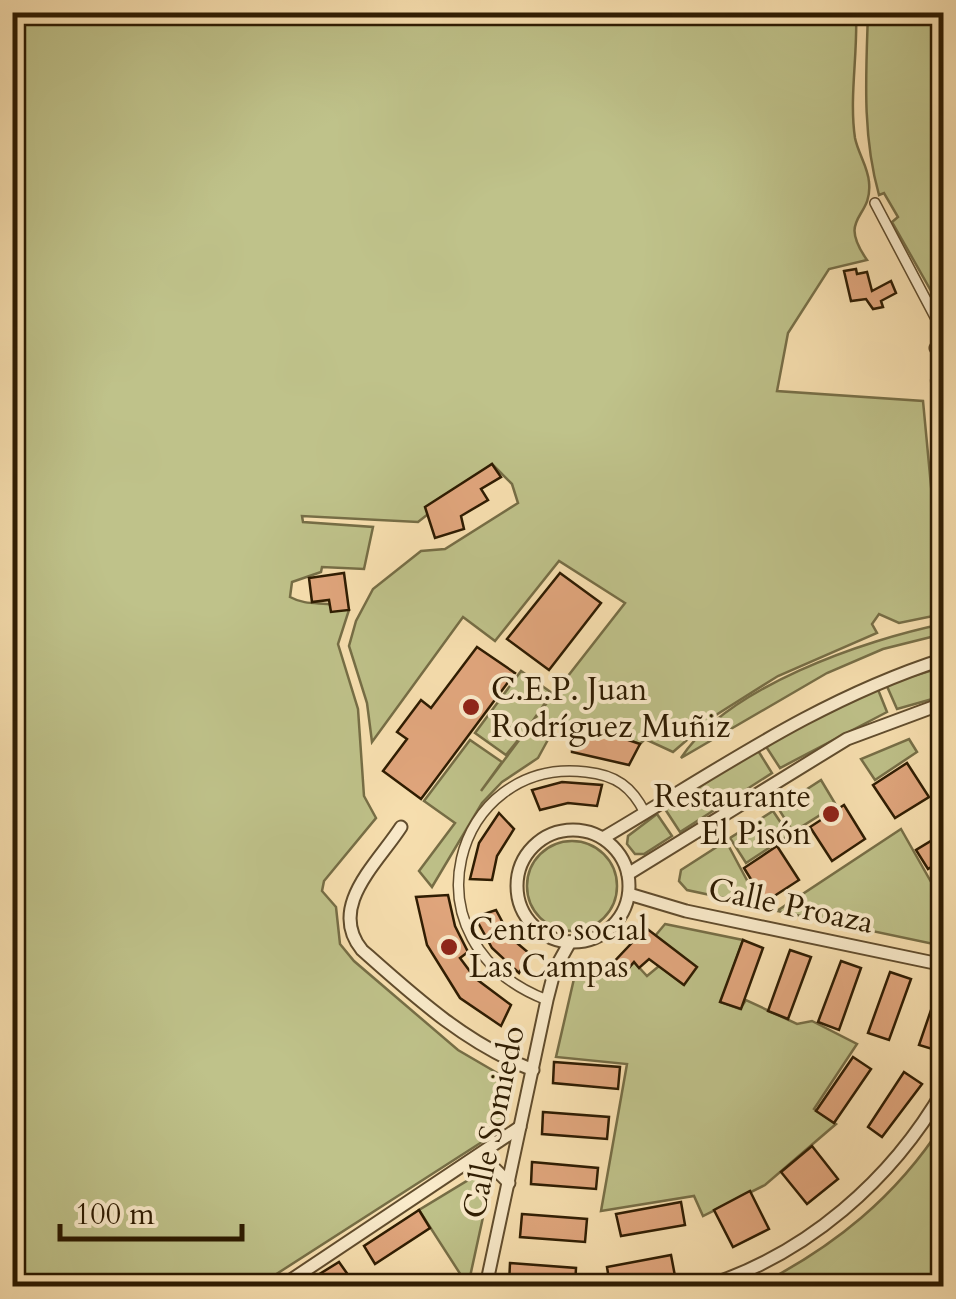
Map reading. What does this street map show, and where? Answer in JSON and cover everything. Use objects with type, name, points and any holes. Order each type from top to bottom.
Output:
[{"type":"street","points":[[875,202],[944,334],[936,348],[944,360]]},
{"type":"street","points":[[603,838],[831,702],[944,660]]},
{"type":"street","points":[[628,874],[834,746],[944,703]]},
{"type":"street","points":[[547,1000],[502,977],[470,938],[460,909],[458,879],[470,836],[504,796],[530,780],[559,772],[590,772],[620,781],[635,793],[645,813]]},
{"type":"street","points":[[400,828],[352,900],[350,934],[362,950],[456,1031],[532,1070]]},
{"type":"street","points":[[561,830],[603,838],[620,855],[628,874],[629,894],[618,919],[605,933],[570,942],[554,940],[529,922],[516,887],[522,862],[538,842],[561,830]]},
{"type":"street","name":"Calle Proaza","points":[[629,894],[686,911],[944,964]]},
{"type":"street","name":"Calle Somiedo","points":[[554,940],[555,969]]},
{"type":"street","name":"Calle Somiedo","points":[[486,1286],[547,1000],[555,969],[570,942]]},
{"type":"street","points":[[706,1286],[774,1257],[840,1213],[897,1156],[944,1089]]},
{"type":"street","points":[[282,1286],[520,1128]]},
{"type":"street","points":[[470,1161],[489,1163],[509,1183]]},
{"type":"green space","points":[[12,13],[856,13],[853,123],[867,171],[869,194],[855,234],[867,260],[829,269],[788,333],[777,391],[923,401],[943,614],[899,623],[879,614],[872,624],[877,633],[778,676],[716,715],[673,752],[645,739],[640,744],[605,732],[556,725],[538,758],[502,782],[482,803],[432,887],[419,871],[455,823],[424,801],[470,740],[502,762],[481,791],[532,723],[506,755],[475,733],[521,671],[552,693],[532,722],[625,603],[559,561],[495,641],[463,617],[372,742],[367,703],[349,646],[356,621],[373,589],[421,551],[445,549],[518,503],[512,484],[492,464],[418,522],[302,516],[303,522],[373,527],[364,569],[322,567],[321,572],[292,582],[290,597],[349,610],[338,644],[358,709],[364,796],[376,818],[324,881],[322,891],[336,907],[340,944],[354,961],[458,1050],[511,1081],[499,1131],[264,1282],[255,1277],[241,1286],[13,1286]]},
{"type":"green space","points":[[868,13],[943,13],[943,312],[892,222],[898,217],[884,193],[879,195],[868,127]]},
{"type":"green space","points":[[937,369],[944,372],[943,531],[931,380]]},
{"type":"green space","points":[[943,624],[943,634],[883,649],[827,673],[681,758],[730,709],[800,670],[875,642]]},
{"type":"green space","points":[[943,667],[943,696],[897,709],[886,684]]},
{"type":"green space","points":[[877,687],[887,712],[780,768],[765,745]]},
{"type":"green space","points":[[909,739],[917,752],[875,780],[861,759]]},
{"type":"green space","points":[[757,749],[772,773],[680,832],[665,809]]},
{"type":"green space","points":[[821,780],[836,805],[793,832],[778,808]]},
{"type":"green space","points":[[773,811],[789,835],[746,863],[730,838]]},
{"type":"green space","points":[[657,814],[672,836],[644,854],[635,854],[627,844],[628,836]]},
{"type":"green space","points":[[901,829],[943,903],[943,946],[777,911]]},
{"type":"green space","points":[[572,841],[597,849],[609,861],[617,886],[609,911],[597,923],[572,931],[547,923],[535,911],[527,886],[535,861],[547,849]]},
{"type":"green space","points":[[726,841],[758,901],[752,904],[687,890],[679,881],[681,870]]},
{"type":"green space","points":[[665,924],[743,940],[721,1002],[740,1009],[746,1000],[797,1024],[812,1021],[857,1044],[814,1109],[836,1124],[765,1185],[703,1216],[694,1196],[601,1211],[627,1064],[556,1057],[576,970],[603,963],[621,977],[634,962],[647,976],[659,966],[684,985],[655,936]]},
{"type":"green space","points":[[943,1124],[943,1279],[932,1286],[757,1286],[812,1254],[861,1218],[905,1175]]},
{"type":"green space","points":[[480,1173],[490,1185],[468,1286],[419,1210]]},
{"type":"building","points":[[856,269],[857,274],[867,272],[872,291],[891,281],[896,293],[881,301],[883,307],[873,309],[866,299],[851,301],[844,271]]},
{"type":"building","points":[[492,464],[501,477],[481,489],[488,500],[461,516],[464,529],[435,538],[425,507]]},
{"type":"building","points":[[344,573],[349,610],[331,612],[329,600],[312,602],[309,578]]},
{"type":"building","points":[[560,573],[601,603],[549,670],[507,639]]},
{"type":"building","points":[[477,647],[515,673],[421,799],[383,771],[407,739],[397,732],[421,700],[431,708]]},
{"type":"building","points":[[572,728],[605,732],[640,744],[629,765],[572,752]]},
{"type":"building","points":[[907,763],[929,797],[895,818],[873,785]]},
{"type":"building","points":[[562,782],[602,785],[597,806],[568,803],[540,810],[532,790]]},
{"type":"building","points":[[844,805],[865,839],[832,861],[810,827]]},
{"type":"building","points":[[499,813],[514,829],[497,856],[492,880],[470,879],[479,843]]},
{"type":"building","points":[[944,833],[944,859],[928,869],[916,850]]},
{"type":"building","points":[[777,846],[799,880],[765,902],[744,868]]},
{"type":"building","points":[[448,895],[455,926],[468,952],[460,958],[475,978],[511,1005],[501,1026],[460,998],[427,945],[416,897]]},
{"type":"building","points":[[496,910],[511,938],[530,954],[519,973],[492,948],[475,917]]},
{"type":"building","points":[[646,928],[697,967],[684,985],[649,959],[639,968],[634,962],[621,977],[610,966]]},
{"type":"building","points":[[743,940],[763,948],[741,1009],[720,1002]]},
{"type":"building","points":[[790,950],[811,957],[788,1019],[768,1011]]},
{"type":"building","points":[[841,961],[861,968],[839,1030],[818,1022]]},
{"type":"building","points":[[890,972],[911,979],[889,1040],[868,1033]]},
{"type":"building","points":[[942,978],[944,1039],[939,1051],[919,1045]]},
{"type":"building","points":[[853,1057],[871,1069],[834,1123],[816,1111]]},
{"type":"building","points":[[554,1062],[620,1067],[618,1089],[553,1083]]},
{"type":"building","points":[[904,1072],[922,1084],[882,1137],[868,1127]]},
{"type":"building","points":[[543,1112],[609,1117],[607,1139],[542,1134]]},
{"type":"building","points":[[812,1146],[838,1179],[807,1204],[781,1172]]},
{"type":"building","points":[[532,1162],[598,1168],[596,1189],[531,1184]]},
{"type":"building","points":[[750,1191],[769,1229],[733,1247],[714,1210]]},
{"type":"building","points":[[681,1202],[685,1225],[621,1236],[616,1214]]},
{"type":"building","points":[[419,1210],[430,1228],[375,1264],[364,1246]]},
{"type":"building","points":[[522,1214],[587,1219],[585,1242],[520,1237]]},
{"type":"building","points":[[671,1255],[675,1276],[610,1286],[607,1267]]},
{"type":"building","points":[[339,1262],[351,1279],[340,1286],[300,1286]]},
{"type":"building","points":[[510,1263],[576,1268],[575,1286],[509,1284]]},
{"type":"place","name":"C.E.P. Juan Rodríguez Muñiz","points":[[471,707]]},
{"type":"place","name":"Restaurante El Pisón","points":[[831,814]]},
{"type":"place","name":"Centro social Las Campas","points":[[449,947]]}]
